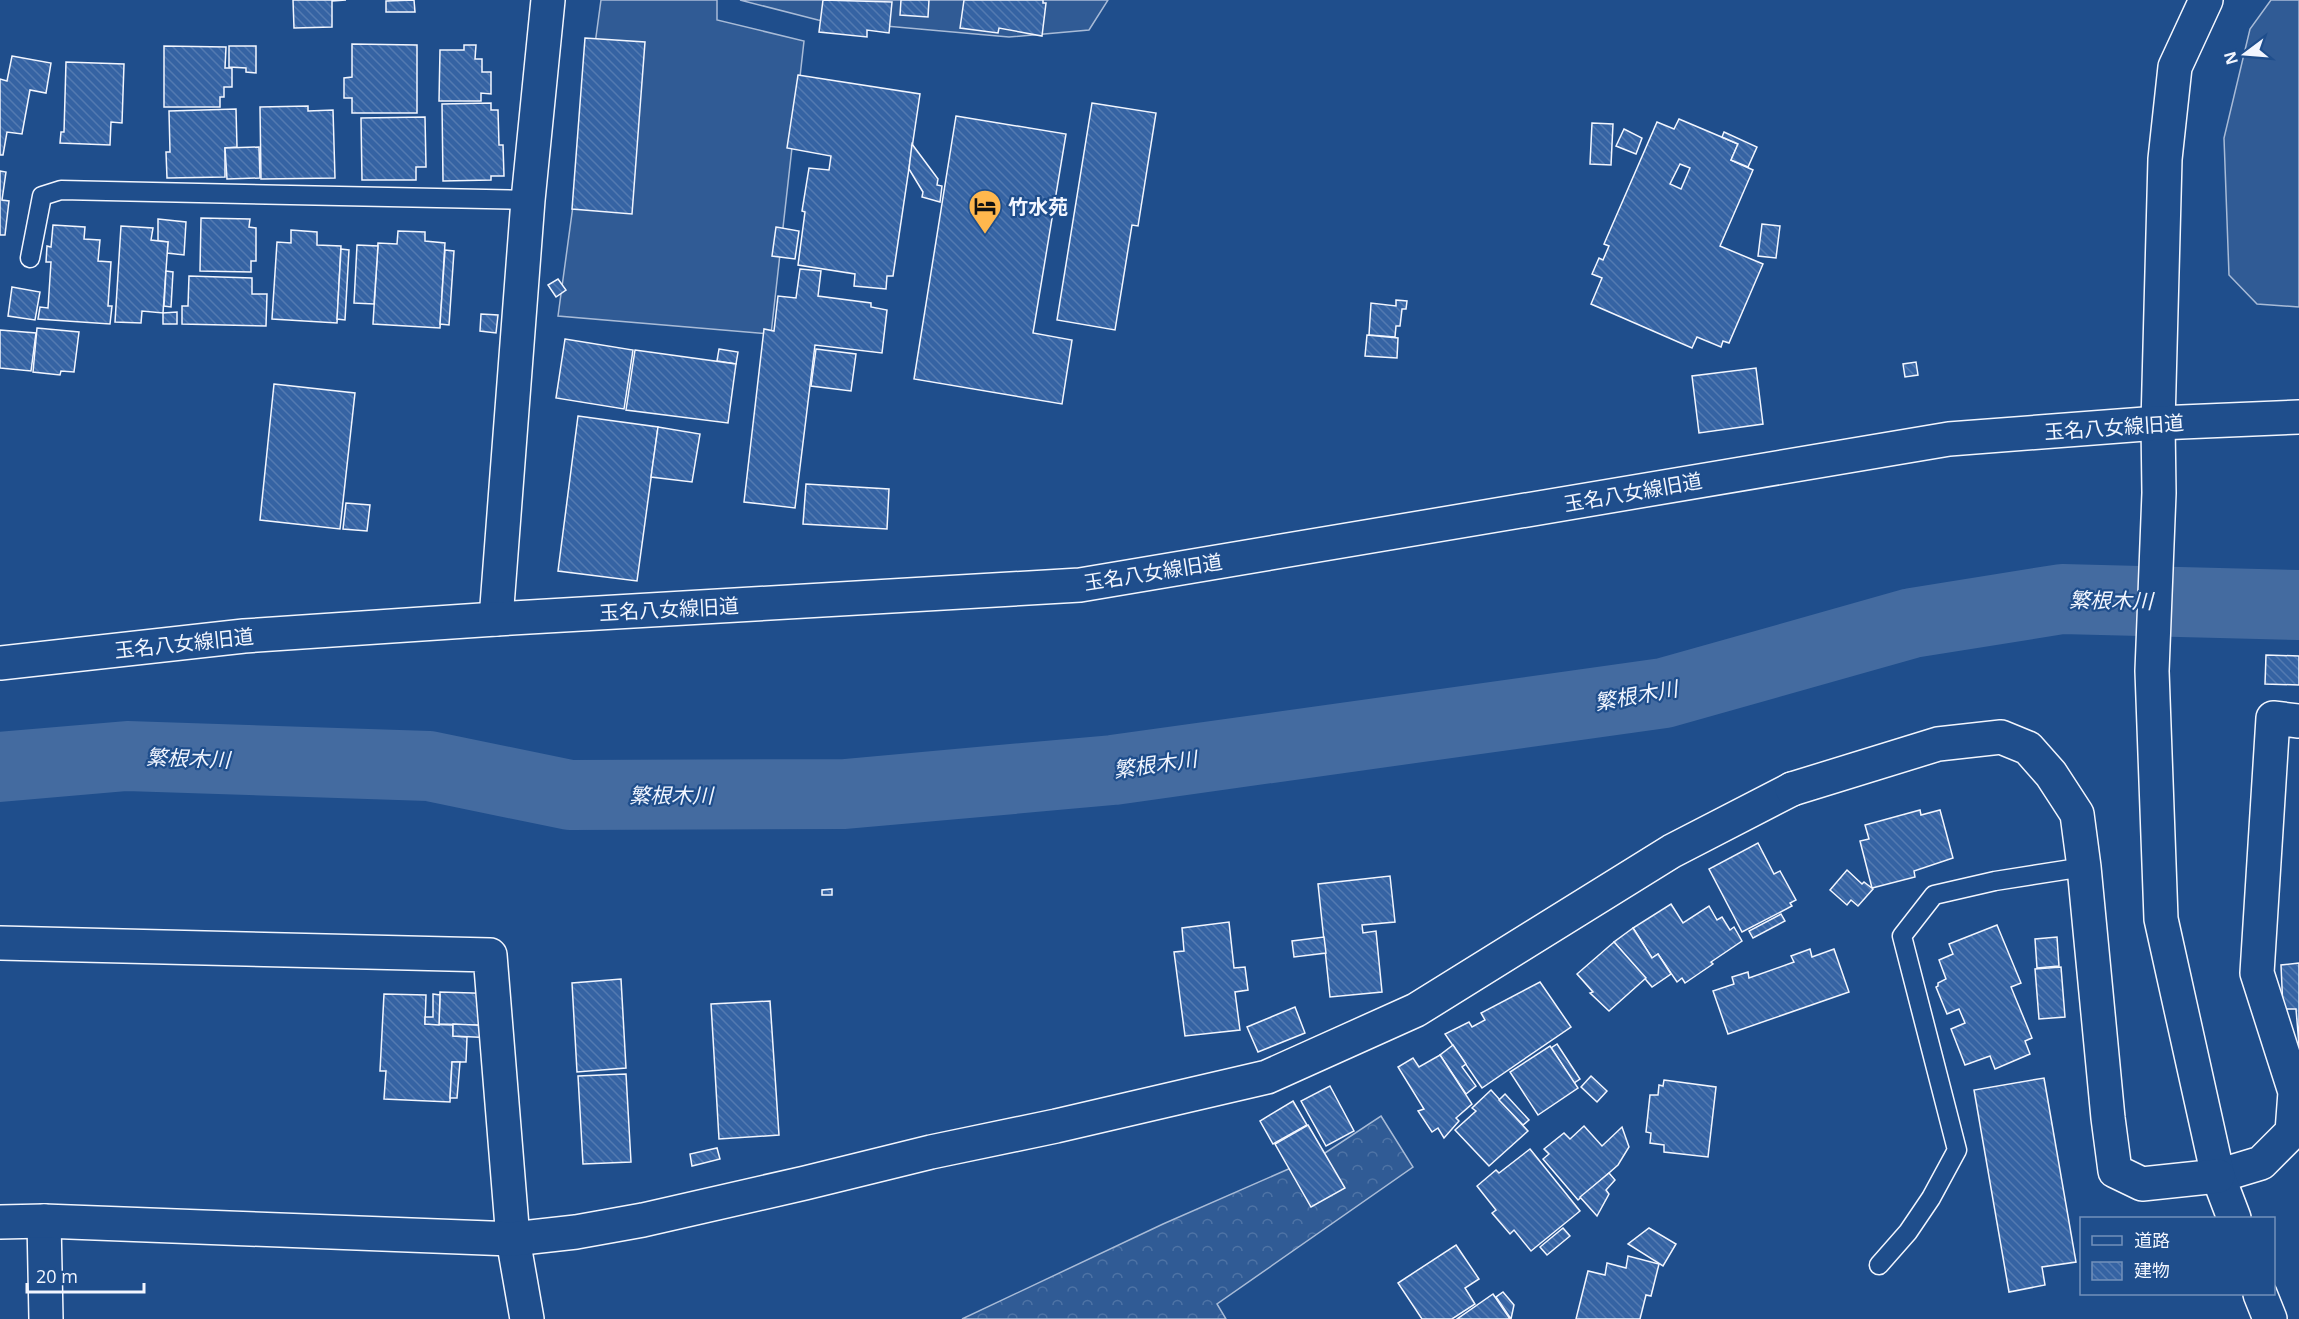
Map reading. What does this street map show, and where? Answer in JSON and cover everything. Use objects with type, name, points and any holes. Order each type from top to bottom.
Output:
[{"type":"street","points":[[496,619],[528,200],[548,0]]},
{"type":"street","points":[[2206,0],[2175,68],[2165,159],[2158,423],[2159,493],[2152,671],[2162,919],[2218,1176],[2234,1217]]},
{"type":"street","name":"玉名八女線旧道","points":[[0,663],[244,636],[1080,585],[1949,439],[2158,423],[2299,417]]},
{"type":"street","points":[[0,1222],[44,1221],[513,1239],[576,1232],[643,1220],[805,1184],[931,1152],[1056,1126],[1267,1077],[1416,1010],[1672,851],[1792,789],[1938,744],[2001,737],[2028,748],[2051,774],[2077,814],[2115,1171],[2142,1184],[2218,1176],[2261,1163],[2292,1132],[2295,1092],[2257,973],[2273,718],[2299,721]]},
{"type":"street","points":[[0,943],[490,955],[513,1239],[527,1319]]},
{"type":"street","points":[[44,1221],[46,1319]]},
{"type":"street","points":[[2261,1295],[2270,1319]]},
{"type":"lane","points":[[30,258],[42,196],[61,190],[528,200]]},
{"type":"lane","points":[[1879,1265],[1908,1232],[1931,1198],[1957,1150],[1902,936],[1934,895],[1995,881],[2084,867]]},
{"type":"shaded area","points":[[601,0],[717,0],[717,20],[804,41],[771,334],[558,316]]},
{"type":"shaded area","points":[[740,0],[1108,0],[1089,30],[1009,37],[818,20]]},
{"type":"shaded area","points":[[2271,0],[2299,0],[2299,307],[2257,304],[2229,275],[2224,138],[2250,29]]},
{"type":"green space","points":[[1381,1116],[1413,1167],[1217,1304],[1226,1319],[962,1319],[1163,1224],[1325,1153]]},
{"type":"building","points":[[293,0],[346,0],[332,1],[332,27],[294,28]]},
{"type":"building","points":[[414,0],[415,12],[386,12],[386,1]]},
{"type":"building","points":[[823,0],[892,2],[889,33],[867,30],[867,37],[819,32]]},
{"type":"building","points":[[901,0],[929,0],[928,17],[900,15]]},
{"type":"building","points":[[964,0],[1043,0],[1043,3],[1046,3],[1042,36],[999,28],[998,33],[960,28]]},
{"type":"building","points":[[585,38],[645,42],[632,214],[572,209]]},
{"type":"building","points":[[352,44],[417,45],[417,113],[352,113],[352,98],[344,98],[344,78],[352,77]]},
{"type":"building","points":[[464,45],[476,45],[475,59],[482,59],[482,72],[491,72],[491,94],[481,93],[481,101],[439,101],[440,50],[464,50]]},
{"type":"building","points":[[164,46],[226,47],[225,68],[232,68],[232,87],[224,87],[224,97],[220,97],[220,107],[164,107]]},
{"type":"building","points":[[229,46],[256,46],[256,73],[246,72],[246,68],[229,67]]},
{"type":"building","points":[[12,56],[51,63],[46,93],[30,90],[22,134],[7,132],[3,155],[0,155],[0,79],[7,81]]},
{"type":"building","points":[[66,62],[124,64],[122,123],[111,122],[110,145],[60,143],[61,132],[64,132]]},
{"type":"building","points":[[798,75],[920,94],[893,276],[887,276],[886,289],[854,286],[855,274],[798,265],[805,212],[802,211],[809,168],[829,170],[831,156],[787,148]]},
{"type":"building","points":[[491,103],[491,110],[498,110],[499,145],[503,145],[504,176],[491,176],[491,180],[443,181],[442,104]]},
{"type":"building","points":[[1092,103],[1156,113],[1138,226],[1132,225],[1115,330],[1057,320]]},
{"type":"building","points":[[308,106],[308,111],[333,110],[335,178],[261,179],[260,107]]},
{"type":"building","points":[[236,109],[237,147],[225,148],[225,177],[167,178],[166,152],[170,152],[169,111]]},
{"type":"building","points":[[956,116],[1066,134],[1033,333],[1072,340],[1062,404],[914,379]]},
{"type":"building","points":[[425,117],[426,167],[416,167],[416,180],[362,180],[361,118]]},
{"type":"building","points":[[1679,119],[1738,144],[1731,160],[1753,170],[1720,246],[1763,264],[1729,343],[1723,341],[1721,347],[1697,337],[1692,348],[1591,304],[1602,278],[1592,274],[1599,258],[1603,260],[1609,246],[1604,244],[1657,122],[1674,129]],"holes":[[[1680,164],[1690,168],[1681,189],[1670,184]]]},
{"type":"building","points":[[1592,123],[1613,124],[1611,165],[1590,164]]},
{"type":"building","points":[[1624,129],[1642,138],[1636,154],[1616,146]]},
{"type":"building","points":[[1724,132],[1757,147],[1748,167],[1731,160],[1738,144],[1722,137]]},
{"type":"building","points":[[912,144],[938,179],[937,185],[942,186],[940,202],[922,197],[923,192],[909,169]]},
{"type":"building","points":[[259,147],[260,178],[227,179],[225,148]]},
{"type":"building","points":[[0,171],[6,172],[2,200],[9,201],[5,235],[0,235]]},
{"type":"building","points":[[201,218],[250,219],[249,227],[256,228],[256,261],[251,261],[251,272],[200,271]]},
{"type":"building","points":[[158,219],[186,222],[184,255],[167,253],[168,242],[158,241]]},
{"type":"building","points":[[1762,224],[1780,226],[1776,258],[1758,256]]},
{"type":"building","points":[[53,225],[85,227],[84,239],[100,240],[98,261],[111,262],[108,306],[112,306],[110,324],[38,319],[40,307],[48,308],[51,262],[46,262],[47,246],[51,247]]},
{"type":"building","points":[[121,226],[153,228],[151,240],[168,242],[163,313],[142,311],[141,323],[115,322]]},
{"type":"building","points":[[776,227],[799,231],[795,259],[772,256]]},
{"type":"building","points":[[291,230],[317,232],[317,245],[341,246],[337,323],[272,319],[277,242],[291,243]]},
{"type":"building","points":[[398,231],[425,232],[425,241],[445,243],[440,328],[373,324],[378,243],[397,244]]},
{"type":"building","points":[[357,245],[378,246],[374,304],[354,303]]},
{"type":"building","points":[[341,249],[349,250],[345,320],[337,319]]},
{"type":"building","points":[[445,250],[454,251],[449,325],[440,324]]},
{"type":"building","points":[[800,269],[821,271],[818,296],[871,303],[871,307],[887,310],[882,353],[815,345],[795,508],[744,502],[764,329],[774,331],[778,296],[796,298]]},
{"type":"building","points":[[166,271],[173,272],[171,307],[164,306]]},
{"type":"building","points":[[189,276],[252,278],[252,294],[267,294],[266,326],[182,324],[182,306],[188,306]]},
{"type":"building","points":[[558,279],[566,290],[556,297],[548,285]]},
{"type":"building","points":[[12,287],[40,292],[35,320],[8,316]]},
{"type":"building","points":[[1396,300],[1407,301],[1406,309],[1402,309],[1400,326],[1396,326],[1395,337],[1369,335],[1371,303],[1396,306]]},
{"type":"building","points":[[177,312],[177,324],[163,324],[163,313]]},
{"type":"building","points":[[481,314],[498,315],[496,333],[480,331]]},
{"type":"building","points":[[37,328],[79,332],[74,372],[61,371],[60,375],[33,372]]},
{"type":"building","points":[[0,330],[36,333],[31,371],[0,368]]},
{"type":"building","points":[[1367,335],[1398,338],[1397,358],[1365,356]]},
{"type":"building","points":[[565,339],[633,350],[624,409],[556,398]]},
{"type":"building","points":[[719,349],[738,352],[736,364],[717,361]]},
{"type":"building","points":[[816,349],[856,354],[851,391],[811,386]]},
{"type":"building","points":[[635,350],[736,364],[728,423],[626,410]]},
{"type":"building","points":[[1916,362],[1918,375],[1905,377],[1903,364]]},
{"type":"building","points":[[1756,368],[1763,424],[1699,433],[1692,376]]},
{"type":"building","points":[[274,384],[355,393],[340,529],[260,520]]},
{"type":"building","points":[[578,416],[658,427],[637,581],[558,571]]},
{"type":"building","points":[[658,427],[700,434],[692,482],[651,477]]},
{"type":"building","points":[[806,484],[889,489],[887,529],[803,524]]},
{"type":"building","points":[[346,503],[370,505],[367,531],[343,529]]},
{"type":"building","points":[[2266,655],[2299,656],[2299,685],[2265,684]]},
{"type":"building","points":[[1920,810],[1921,815],[1940,810],[1953,858],[1914,871],[1915,877],[1872,888],[1860,841],[1869,839],[1865,825]]},
{"type":"building","points":[[1758,843],[1774,874],[1780,871],[1796,900],[1790,903],[1792,906],[1742,932],[1709,869]]},
{"type":"building","points":[[1847,870],[1862,884],[1864,882],[1873,889],[1858,906],[1851,900],[1847,905],[1830,890]]},
{"type":"building","points":[[1390,876],[1395,922],[1362,925],[1363,933],[1376,931],[1382,992],[1330,997],[1318,884]]},
{"type":"building","points":[[832,889],[832,895],[822,895],[822,890]]},
{"type":"building","points":[[1671,904],[1683,923],[1709,906],[1717,920],[1722,917],[1730,930],[1734,927],[1742,941],[1685,983],[1682,978],[1677,982],[1658,954],[1652,958],[1633,928]]},
{"type":"building","points":[[1781,914],[1785,921],[1753,938],[1749,931]]},
{"type":"building","points":[[1229,922],[1234,968],[1245,967],[1248,990],[1235,992],[1240,1030],[1185,1036],[1174,952],[1184,951],[1182,928]]},
{"type":"building","points":[[1997,925],[2021,983],[2011,987],[2032,1038],[2025,1041],[2030,1054],[1995,1069],[1990,1056],[1965,1065],[1951,1029],[1965,1023],[1959,1009],[1947,1014],[1936,987],[1938,983],[1946,979],[1939,960],[1953,954],[1949,944]]},
{"type":"building","points":[[1633,928],[1652,958],[1658,954],[1671,974],[1652,987],[1614,942]]},
{"type":"building","points":[[1324,937],[1326,953],[1294,957],[1292,941]]},
{"type":"building","points":[[2057,937],[2059,966],[2037,968],[2035,939]]},
{"type":"building","points":[[1614,942],[1646,978],[1609,1011],[1590,993],[1593,992],[1577,974]]},
{"type":"building","points":[[1810,949],[1812,957],[1834,949],[1849,992],[1728,1034],[1713,991],[1734,984],[1732,977],[1748,972],[1749,978],[1794,962],[1791,956]]},
{"type":"building","points":[[2299,963],[2299,1045],[2296,1009],[2283,1009],[2281,965]]},
{"type":"building","points":[[2061,967],[2065,1017],[2039,1019],[2035,969]]},
{"type":"building","points":[[621,979],[626,1068],[577,1072],[572,983]]},
{"type":"building","points":[[1540,982],[1571,1027],[1482,1088],[1445,1034],[1469,1022],[1472,1027],[1485,1020],[1481,1013]]},
{"type":"building","points":[[440,992],[504,994],[503,1026],[439,1024]]},
{"type":"building","points":[[384,994],[426,995],[425,1024],[453,1025],[453,1036],[467,1037],[466,1062],[452,1062],[450,1102],[384,1099],[386,1071],[380,1071]]},
{"type":"building","points":[[433,994],[440,995],[439,1025],[425,1024],[425,1017],[433,1017]]},
{"type":"building","points":[[770,1001],[779,1135],[719,1139],[711,1004]]},
{"type":"building","points":[[1295,1007],[1305,1033],[1258,1052],[1247,1027]]},
{"type":"building","points":[[453,1024],[495,1026],[495,1038],[453,1036]]},
{"type":"building","points":[[1557,1044],[1580,1079],[1574,1083],[1551,1048]]},
{"type":"building","points":[[1453,1045],[1466,1064],[1462,1067],[1476,1086],[1466,1094],[1440,1055]]},
{"type":"building","points":[[1550,1046],[1578,1088],[1538,1115],[1510,1072]]},
{"type":"building","points":[[1440,1055],[1472,1104],[1456,1118],[1459,1121],[1444,1138],[1438,1128],[1432,1132],[1418,1111],[1424,1109],[1398,1067],[1413,1058],[1419,1067]]},
{"type":"building","points":[[452,1062],[460,1062],[457,1098],[450,1098]]},
{"type":"building","points":[[626,1074],[631,1162],[583,1164],[578,1076]]},
{"type":"building","points":[[1591,1076],[1607,1091],[1597,1102],[1581,1087]]},
{"type":"building","points":[[2044,1078],[2076,1262],[2042,1267],[2045,1285],[2009,1292],[1974,1090]]},
{"type":"building","points":[[1664,1080],[1716,1087],[1708,1157],[1664,1152],[1664,1145],[1650,1143],[1651,1133],[1646,1132],[1650,1095],[1658,1095],[1659,1085],[1663,1086]]},
{"type":"building","points":[[1330,1086],[1354,1131],[1326,1146],[1301,1101]]},
{"type":"building","points":[[1491,1090],[1528,1131],[1489,1166],[1455,1130],[1476,1111],[1472,1108]]},
{"type":"building","points":[[1505,1094],[1529,1120],[1523,1125],[1499,1100]]},
{"type":"building","points":[[1293,1101],[1307,1125],[1273,1144],[1260,1121]]},
{"type":"building","points":[[1308,1125],[1345,1188],[1311,1207],[1275,1144]]},
{"type":"building","points":[[1584,1126],[1602,1146],[1622,1127],[1629,1147],[1618,1165],[1578,1200],[1543,1159],[1549,1154],[1544,1149],[1564,1133],[1570,1139]]},
{"type":"building","points":[[717,1148],[720,1159],[692,1166],[690,1154]]},
{"type":"building","points":[[1530,1149],[1580,1211],[1531,1251],[1514,1230],[1510,1234],[1492,1213],[1496,1210],[1477,1186],[1496,1170],[1499,1173]]},
{"type":"building","points":[[1609,1173],[1615,1180],[1606,1190],[1609,1194],[1597,1216],[1580,1197]]},
{"type":"building","points":[[1563,1228],[1570,1236],[1547,1255],[1540,1247]]},
{"type":"building","points":[[1649,1228],[1676,1244],[1663,1266],[1628,1244]]},
{"type":"building","points":[[1456,1245],[1479,1279],[1465,1288],[1475,1304],[1452,1319],[1422,1319],[1398,1283]]},
{"type":"building","points":[[1628,1256],[1659,1264],[1651,1296],[1646,1295],[1640,1319],[1576,1319],[1588,1271],[1605,1275],[1607,1263],[1626,1268]]},
{"type":"building","points":[[1503,1292],[1514,1305],[1511,1319],[1496,1297]]},
{"type":"building","points":[[1493,1294],[1510,1319],[1457,1319]]},
{"type":"waterway","name":"繁根木川","points":[[0,767],[127,756],[429,766],[570,795],[845,794],[1113,770],[1664,693],[1912,623],[2062,599],[2299,605]]},
{"type":"place","name":"竹水苑","points":[[985,235]]}]
